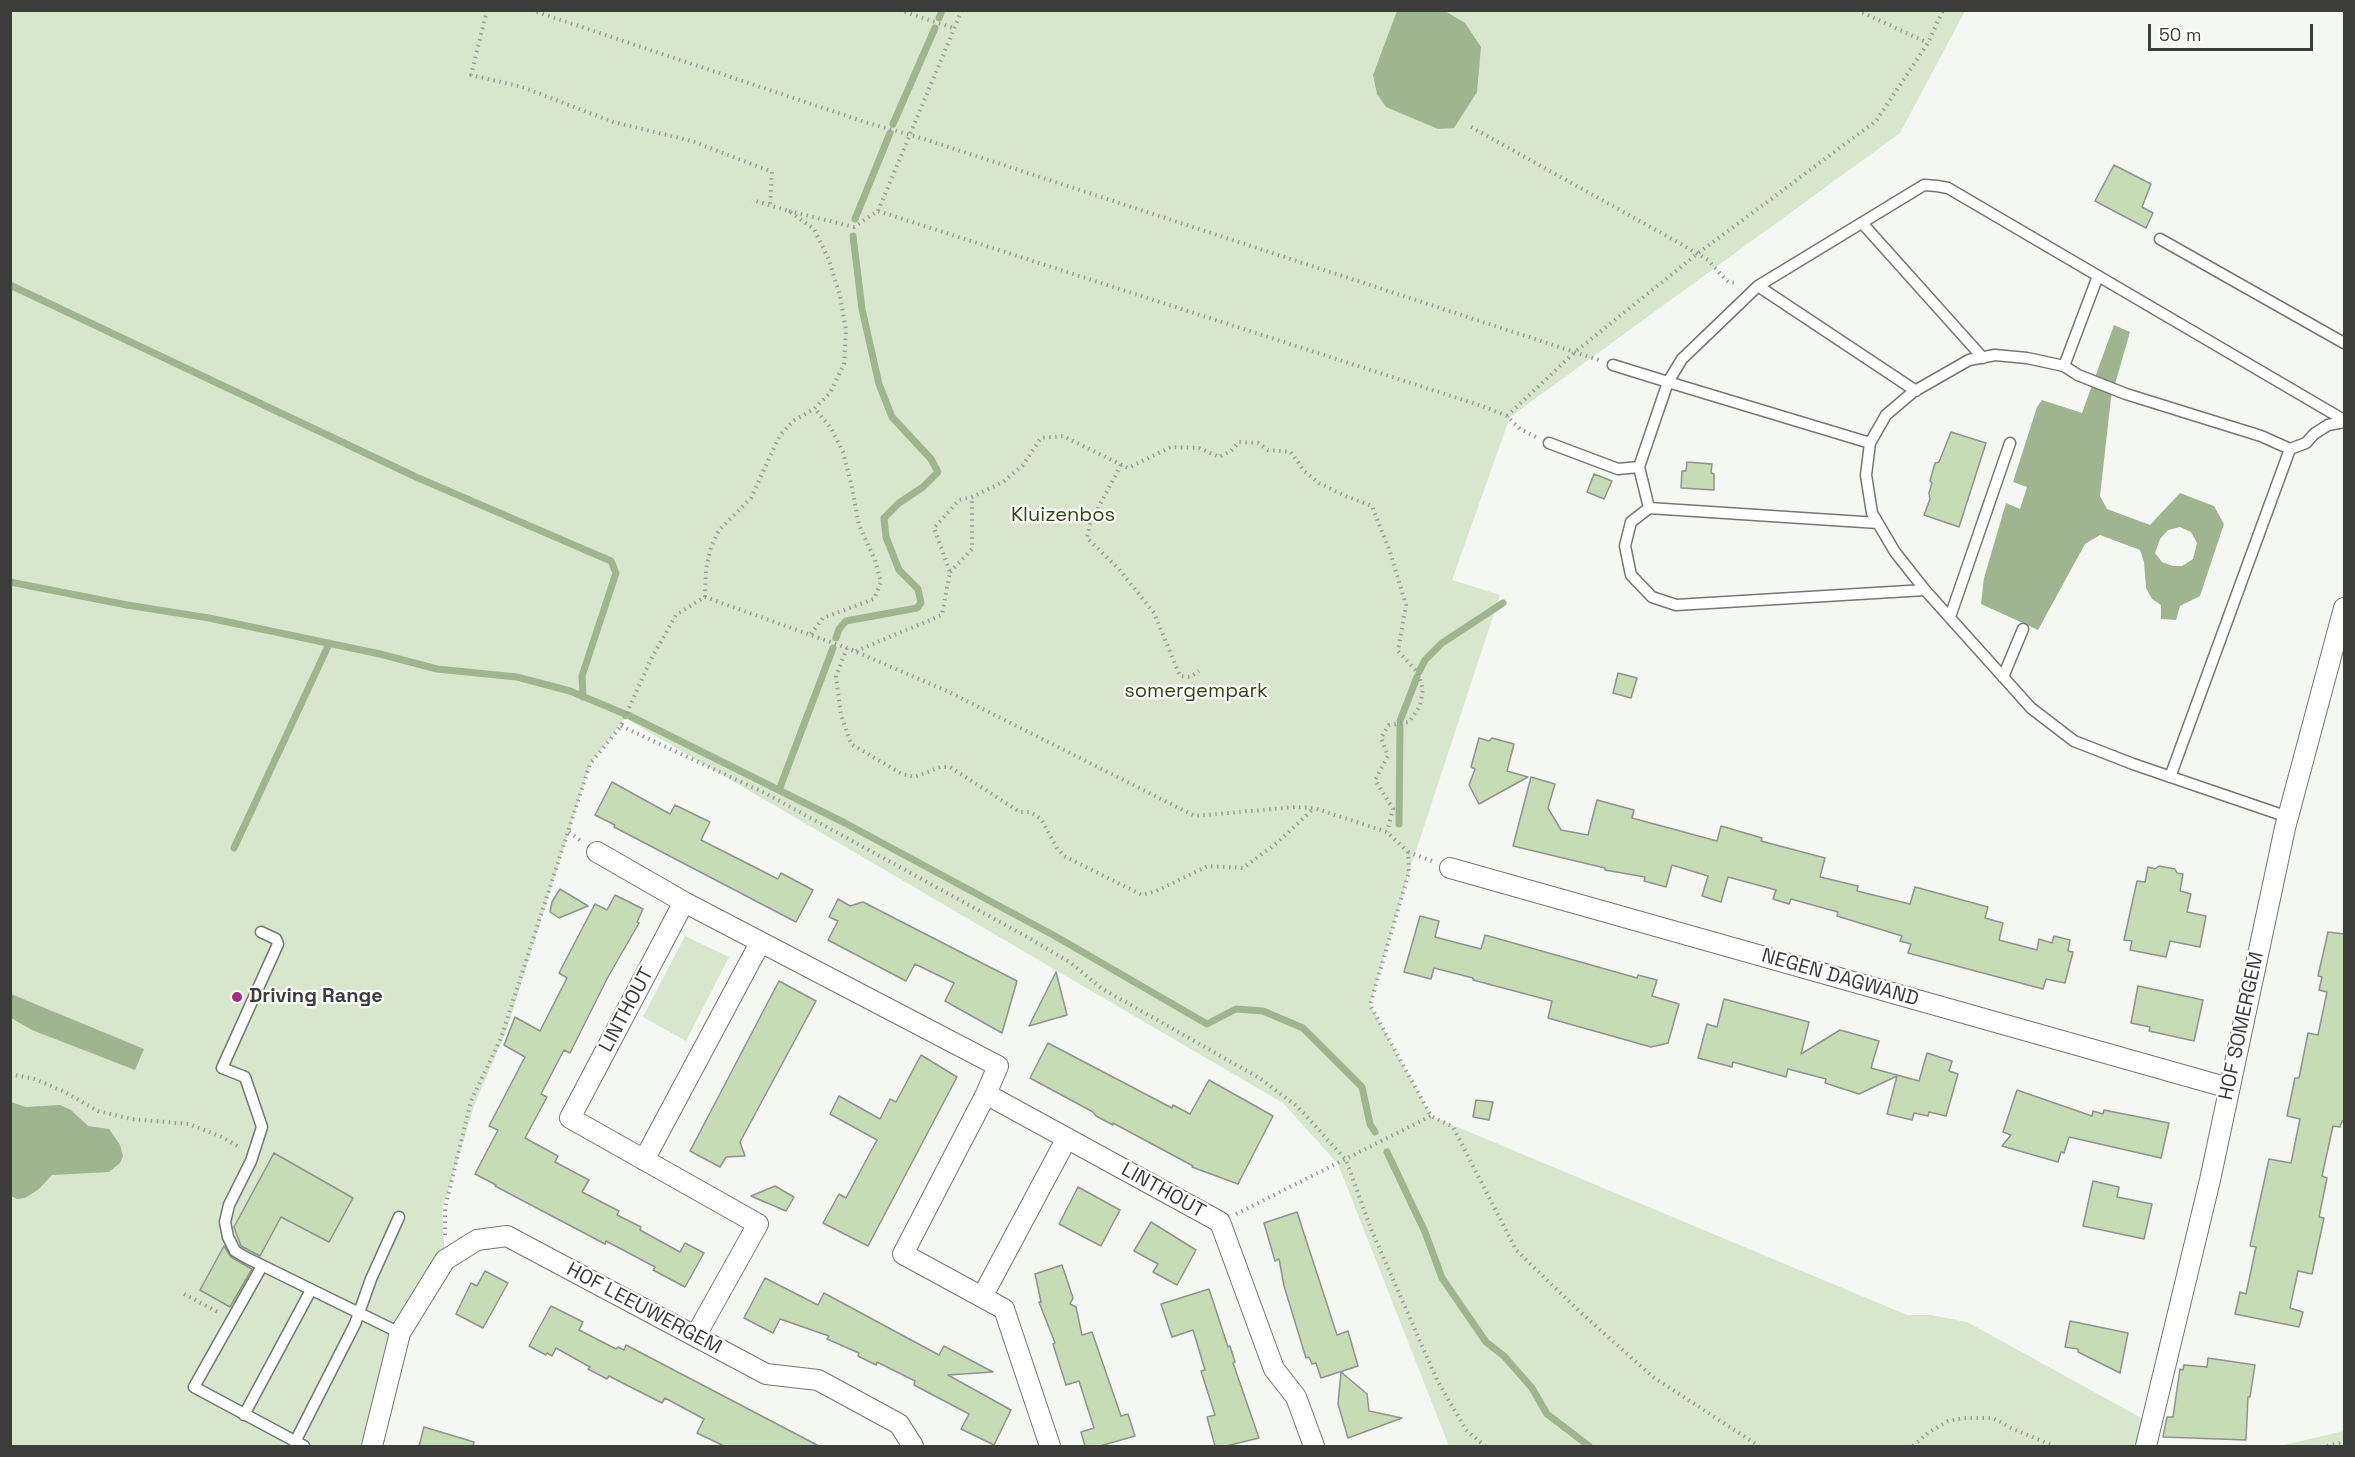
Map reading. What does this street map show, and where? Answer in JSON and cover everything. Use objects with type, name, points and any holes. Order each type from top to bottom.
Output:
[{"type":"street","name":"HOF SOMERGEM","points":[[2146,1446],[2229,1088],[2288,817],[2344,608]]},
{"type":"street","points":[[597,852],[760,943],[998,1066],[986,1094],[903,1254],[1004,1309],[1050,1446]]},
{"type":"street","name":"NEGEN DAGWAND","points":[[1450,868],[2229,1088]]},
{"type":"street","name":"LINTHOUT","points":[[684,902],[570,1118],[758,1224],[696,1335]]},
{"type":"street","points":[[644,1160],[760,943]]},
{"type":"street","name":"LINTHOUT","points":[[986,1094],[1220,1222],[1274,1369],[1296,1397],[1314,1446]]},
{"type":"street","points":[[982,1297],[1067,1138]]},
{"type":"street","name":"HOF LEEUWERGEM","points":[[372,1446],[400,1333],[445,1260],[477,1240],[507,1236],[766,1374],[818,1380],[899,1424],[913,1446]]},
{"type":"lane","points":[[1649,508],[1639,467],[1668,382],[1682,358],[1758,286],[1924,185],[1948,188],[2344,421]]},
{"type":"lane","points":[[1862,223],[1983,358]]},
{"type":"lane","points":[[2160,239],[2344,343]]},
{"type":"lane","points":[[2064,366],[2098,276]]},
{"type":"lane","points":[[1758,286],[1916,391]]},
{"type":"lane","points":[[2288,817],[2074,741],[2031,708],[1925,590],[1895,552],[1872,513],[1866,475],[1870,443],[1886,415],[1916,391],[1969,360],[1995,356],[2027,358],[2064,366],[2078,375],[2126,394],[2261,436],[2290,449],[2306,443],[2314,434],[2328,425],[2344,421]]},
{"type":"lane","points":[[1613,365],[1870,443]]},
{"type":"lane","points":[[1549,443],[1618,469],[1639,467]]},
{"type":"lane","points":[[1950,617],[2010,443]]},
{"type":"lane","points":[[2170,777],[2290,449]]},
{"type":"lane","points":[[1878,523],[1649,508],[1631,522],[1625,546],[1631,575],[1652,597],[1676,605],[1925,590]]},
{"type":"lane","points":[[2003,677],[2023,629]]},
{"type":"lane","points":[[261,932],[276,939],[278,944],[222,1068],[245,1077],[250,1086],[262,1127],[252,1156],[229,1205],[225,1222],[228,1237],[236,1251],[262,1266],[400,1333]]},
{"type":"lane","points":[[262,1266],[194,1387],[300,1444],[399,1217]]},
{"type":"lane","points":[[244,1415],[311,1290]]},
{"type":"path","points":[[487,10],[471,75],[522,87],[613,122],[692,141],[772,172],[770,206]]},
{"type":"path","points":[[531,10],[865,123],[909,135],[1613,365]]},
{"type":"path","points":[[899,10],[953,28]]},
{"type":"path","points":[[752,200],[854,228],[878,211],[962,10]]},
{"type":"path","points":[[1857,10],[1928,43]]},
{"type":"path","points":[[1506,416],[1575,352],[1697,254],[1876,121],[1928,43],[1943,10]]},
{"type":"path","points":[[1472,127],[1708,260],[1728,282],[1758,286]]},
{"type":"path","points":[[705,597],[706,570],[711,547],[719,530],[751,498],[779,437],[793,421],[814,409],[830,393],[843,364],[846,330],[829,260],[814,229],[789,211]]},
{"type":"path","points":[[878,211],[1482,406],[1506,416],[1520,429],[1549,443]]},
{"type":"path","points":[[811,634],[824,618],[874,599],[881,582],[875,560],[859,525],[843,452],[831,428],[814,409]]},
{"type":"path","points":[[855,652],[942,615],[950,572],[934,528],[959,500],[972,497],[1002,482],[1023,465],[1041,438],[1063,436],[1128,468],[1171,447],[1199,448],[1219,457],[1231,451],[1239,442],[1258,443],[1268,450],[1291,452],[1304,471],[1319,483],[1372,506],[1390,552],[1406,604],[1398,651],[1418,673],[1424,689],[1420,706],[1408,722],[1389,725],[1381,738],[1388,756],[1375,780],[1393,809],[1387,832]]},
{"type":"path","points":[[1121,465],[1090,523],[1087,537],[1118,568],[1154,613],[1180,676],[1190,677],[1199,671]]},
{"type":"path","points":[[950,572],[972,549],[972,497]]},
{"type":"path","points":[[705,597],[811,634],[947,691],[1195,816],[1294,807],[1314,808],[1387,832],[1408,852],[1450,868]]},
{"type":"path","points":[[445,1260],[445,1208],[471,1101],[501,1038],[590,764],[621,726],[650,661],[676,615],[705,597]]},
{"type":"path","points":[[847,648],[836,676],[841,715],[851,744],[902,774],[915,777],[940,767],[950,767],[1020,812],[1030,812],[1041,819],[1064,856],[1143,895],[1208,866],[1243,868],[1277,843],[1314,808]]},
{"type":"path","points":[[621,726],[765,793],[1071,963],[1101,988],[1261,1079],[1298,1107],[1346,1160],[1371,1229],[1437,1380],[1466,1430],[1485,1446]]},
{"type":"path","points":[[1408,852],[1409,872],[1370,1005],[1431,1116],[1453,1127],[1516,1250],[1579,1311],[1653,1377],[1759,1446]]},
{"type":"path","points":[[10,1074],[34,1079],[98,1111],[131,1119],[189,1124],[222,1137],[252,1156]]},
{"type":"path","points":[[1220,1222],[1431,1116]]},
{"type":"path","points":[[184,1294],[232,1319]]},
{"type":"path","points":[[1913,1446],[1929,1432],[1948,1421],[1964,1418],[1994,1418],[2013,1430],[2054,1446]]},
{"type":"path","points":[[1747,1446],[1752,1442]]},
{"type":"path","points":[[2327,1446],[2344,1442]]},
{"type":"green space","points":[[10,11],[1965,11],[1900,133],[1510,417],[1452,580],[1500,595],[1409,872],[1370,1005],[1431,1116],[1907,1315],[1931,1315],[1967,1322],[2145,1420],[2139,1446],[1449,1446],[1338,1164],[1283,1103],[625,718],[590,764],[506,1032],[475,1103],[442,1210],[445,1260],[400,1333],[372,1446],[11,1446]]},
{"type":"green space","points":[[685,936],[729,957],[686,1041],[643,1017]]},
{"type":"green space","points":[[2344,1431],[2344,1446],[2280,1446]]},
{"type":"shaded area","points":[[1397,11],[1445,11],[1465,23],[1481,47],[1477,92],[1454,128],[1438,129],[1386,107],[1377,94],[1373,75]]},
{"type":"shaded area","points":[[2114,325],[2130,332],[2111,398],[2100,496],[2107,509],[2150,525],[2180,493],[2214,506],[2224,524],[2200,596],[2180,606],[2176,620],[2161,619],[2161,605],[2152,599],[2146,588],[2144,562],[2140,550],[2100,535],[2085,544],[2038,630],[1981,604],[1984,578],[2006,503],[2020,509],[2027,487],[2013,482],[2037,407],[2042,400],[2082,413]],"holes":[[[2180,527],[2191,532],[2197,543],[2193,559],[2182,566],[2162,562],[2155,553],[2160,539],[2168,530]]]},
{"type":"shaded area","points":[[11,994],[144,1049],[135,1070],[32,1030],[11,1018]]},
{"type":"shaded area","points":[[11,1102],[26,1107],[60,1105],[71,1110],[88,1126],[109,1129],[120,1145],[123,1156],[120,1163],[109,1172],[52,1175],[39,1189],[25,1198],[17,1199],[11,1196]]},
{"type":"building","points":[[2114,165],[2151,184],[2142,207],[2153,213],[2146,228],[2095,201]]},
{"type":"building","points":[[1951,432],[1986,443],[1959,527],[1924,515],[1930,499],[1932,483],[1930,481],[1935,463],[1939,462]]},
{"type":"building","points":[[1687,462],[1712,464],[1714,490],[1681,488],[1682,471],[1686,471]]},
{"type":"building","points":[[1594,474],[1612,481],[1604,499],[1587,492]]},
{"type":"building","points":[[1618,673],[1637,678],[1631,698],[1613,693]]},
{"type":"building","points":[[1479,738],[1489,741],[1492,738],[1514,744],[1507,771],[1528,777],[1479,804],[1469,785],[1475,769],[1471,767]]},
{"type":"building","points":[[1531,777],[1555,784],[1548,808],[1561,830],[1588,835],[1597,800],[1634,810],[1632,818],[1717,841],[1721,826],[1762,838],[1761,841],[1825,858],[1820,877],[1858,886],[1857,891],[1910,904],[1915,887],[1988,907],[1985,918],[2003,923],[1999,940],[2037,950],[2039,939],[2052,943],[2054,936],[2070,940],[2068,951],[2073,952],[2065,983],[2046,979],[2043,989],[1908,953],[1911,944],[1900,941],[1902,936],[1837,916],[1838,912],[1791,899],[1789,904],[1773,899],[1776,890],[1728,877],[1721,902],[1702,896],[1708,876],[1672,865],[1666,887],[1644,881],[1645,877],[1605,870],[1605,868],[1513,846]]},
{"type":"building","points":[[612,782],[670,814],[675,805],[710,822],[701,840],[778,879],[781,873],[813,890],[796,922],[595,815]]},
{"type":"building","points":[[2159,866],[2175,869],[2177,873],[2183,874],[2180,891],[2191,894],[2187,912],[2206,916],[2200,947],[2170,941],[2166,957],[2130,950],[2132,941],[2124,940],[2137,881],[2145,882],[2148,867],[2155,869]]},
{"type":"building","points":[[560,889],[588,906],[559,918],[550,912],[552,902]]},
{"type":"building","points":[[615,895],[643,909],[637,922],[639,923],[608,977],[570,1053],[564,1050],[541,1094],[547,1097],[525,1138],[558,1156],[555,1162],[589,1180],[582,1192],[619,1211],[617,1215],[641,1227],[640,1230],[680,1252],[685,1243],[704,1253],[685,1287],[653,1270],[655,1267],[606,1241],[605,1244],[475,1174],[498,1130],[489,1126],[525,1057],[504,1045],[515,1017],[540,1031],[567,978],[559,973],[595,904],[607,910]]},
{"type":"building","points":[[838,899],[850,906],[863,902],[1017,981],[1002,1033],[945,1001],[954,983],[915,964],[906,981],[828,940],[838,921],[829,917]]},
{"type":"building","points":[[1420,916],[1439,921],[1435,937],[1481,949],[1485,935],[1637,978],[1638,975],[1657,980],[1652,996],[1679,1004],[1668,1043],[1651,1047],[1548,1018],[1552,1001],[1473,980],[1473,978],[1434,968],[1431,979],[1404,972]]},
{"type":"building","points":[[2328,932],[2344,934],[2344,1122],[2342,1121],[2340,1127],[2333,1126],[2322,1176],[2327,1178],[2319,1217],[2324,1218],[2312,1274],[2298,1271],[2290,1308],[2303,1312],[2299,1327],[2235,1314],[2240,1292],[2246,1294],[2256,1247],[2250,1246],[2269,1159],[2291,1163],[2300,1119],[2287,1116],[2295,1078],[2299,1078],[2308,1033],[2318,1035],[2327,992],[2319,990],[2322,977],[2318,976]]},
{"type":"building","points":[[1056,972],[1067,1015],[1029,1026]]},
{"type":"building","points":[[779,981],[816,1001],[740,1142],[745,1156],[726,1157],[720,1167],[690,1151]]},
{"type":"building","points":[[2138,986],[2203,1000],[2194,1041],[2149,1031],[2150,1027],[2131,1023]]},
{"type":"building","points":[[1724,999],[1809,1022],[1801,1054],[1840,1030],[1879,1041],[1871,1068],[1919,1081],[1927,1053],[1952,1061],[1949,1071],[1958,1074],[1946,1116],[1929,1112],[1928,1116],[1914,1113],[1912,1120],[1887,1114],[1897,1076],[1859,1094],[1825,1083],[1826,1079],[1788,1069],[1786,1077],[1733,1062],[1732,1067],[1698,1058],[1707,1024],[1717,1027]]},
{"type":"building","points":[[1048,1043],[1172,1108],[1173,1105],[1190,1114],[1209,1080],[1273,1116],[1238,1184],[1192,1167],[1030,1078]]},
{"type":"building","points":[[921,1055],[957,1077],[868,1246],[823,1223],[839,1194],[846,1198],[877,1140],[830,1114],[839,1096],[880,1119],[890,1099],[896,1102]]},
{"type":"building","points":[[2017,1090],[2092,1116],[2093,1111],[2103,1114],[2104,1110],[2169,1123],[2161,1158],[2069,1137],[2064,1153],[2061,1152],[2058,1162],[2002,1146],[2011,1135],[2003,1132]]},
{"type":"building","points":[[1476,1100],[1493,1102],[1489,1120],[1473,1117]]},
{"type":"building","points":[[274,1153],[353,1198],[329,1242],[281,1217],[260,1256],[241,1246],[234,1227]]},
{"type":"building","points":[[2093,1181],[2119,1187],[2117,1197],[2152,1204],[2144,1239],[2083,1226]]},
{"type":"building","points":[[775,1186],[794,1197],[786,1211],[751,1196]]},
{"type":"building","points":[[1078,1187],[1120,1210],[1101,1246],[1059,1224]]},
{"type":"building","points":[[1297,1212],[1337,1335],[1348,1331],[1358,1366],[1321,1378],[1316,1363],[1312,1364],[1309,1357],[1306,1358],[1284,1286],[1279,1259],[1275,1261],[1264,1223]]},
{"type":"building","points":[[1151,1222],[1196,1250],[1177,1285],[1153,1272],[1158,1264],[1134,1251]]},
{"type":"building","points":[[224,1246],[231,1257],[252,1269],[230,1307],[200,1290]]},
{"type":"building","points":[[1062,1265],[1073,1298],[1070,1304],[1076,1307],[1082,1335],[1092,1332],[1121,1416],[1128,1414],[1135,1436],[1100,1446],[1085,1446],[1081,1432],[1094,1428],[1079,1381],[1066,1385],[1053,1344],[1055,1343],[1039,1302],[1041,1302],[1035,1274]]},
{"type":"building","points":[[485,1271],[508,1283],[483,1328],[456,1314],[471,1283],[477,1286]]},
{"type":"building","points":[[765,1278],[818,1305],[824,1293],[939,1355],[944,1346],[993,1372],[948,1375],[1011,1410],[994,1445],[961,1429],[969,1414],[914,1385],[915,1381],[877,1362],[876,1365],[858,1356],[859,1353],[827,1339],[829,1336],[780,1319],[773,1333],[744,1318]]},
{"type":"building","points":[[1209,1289],[1259,1438],[1226,1446],[1215,1446],[1207,1417],[1215,1415],[1201,1371],[1205,1370],[1193,1330],[1172,1337],[1161,1304]]},
{"type":"building","points":[[551,1306],[583,1322],[579,1330],[616,1349],[618,1347],[624,1350],[626,1345],[819,1446],[724,1446],[697,1433],[704,1419],[665,1398],[662,1403],[609,1376],[607,1379],[556,1348],[552,1356],[547,1353],[546,1355],[529,1346]]},
{"type":"building","points":[[2070,1321],[2128,1333],[2120,1373],[2078,1352],[2078,1349],[2065,1347]]},
{"type":"building","points":[[2208,1358],[2255,1365],[2250,1397],[2248,1397],[2246,1440],[2163,1437],[2167,1417],[2173,1417],[2180,1369],[2183,1370],[2184,1365],[2207,1367]]},
{"type":"building","points":[[1341,1372],[1367,1394],[1369,1411],[1402,1418],[1348,1438],[1338,1404]]},
{"type":"building","points":[[424,1427],[474,1442],[473,1446],[419,1446]]},
{"type":"waterway","points":[[939,18],[942,10]]},
{"type":"waterway","points":[[893,124],[935,28]]},
{"type":"waterway","points":[[855,219],[890,133]]},
{"type":"waterway","points":[[836,638],[839,629],[846,621],[917,608],[921,603],[918,589],[899,570],[886,537],[884,518],[938,472],[931,459],[892,417],[879,384],[862,309],[853,236]]},
{"type":"waterway","points":[[10,285],[416,477],[611,561],[616,573],[582,676],[583,697]]},
{"type":"waterway","points":[[10,582],[127,605],[209,618],[380,654],[437,669],[517,677],[570,691],[625,714]]},
{"type":"waterway","points":[[1419,672],[1425,660],[1442,643],[1503,603]]},
{"type":"waterway","points":[[234,848],[329,644]]},
{"type":"waterway","points":[[779,790],[833,648]]},
{"type":"waterway","points":[[1400,721],[1417,677]]},
{"type":"waterway","points":[[628,715],[845,823],[1055,936],[1207,1024],[1236,1009],[1263,1011],[1303,1028],[1362,1087],[1370,1124],[1375,1132]]},
{"type":"waterway","points":[[1399,824],[1400,726]]},
{"type":"waterway","points":[[1387,1152],[1425,1232],[1442,1278],[1486,1342],[1504,1356],[1532,1388],[1547,1414],[1589,1446]]},
{"type":"place","name":"Driving Range","points":[[237,997]]},
{"type":"park label","name":"Kluizenbos","points":[[1063,516]]},
{"type":"park label","name":"somergempark","points":[[1196,692]]}]
